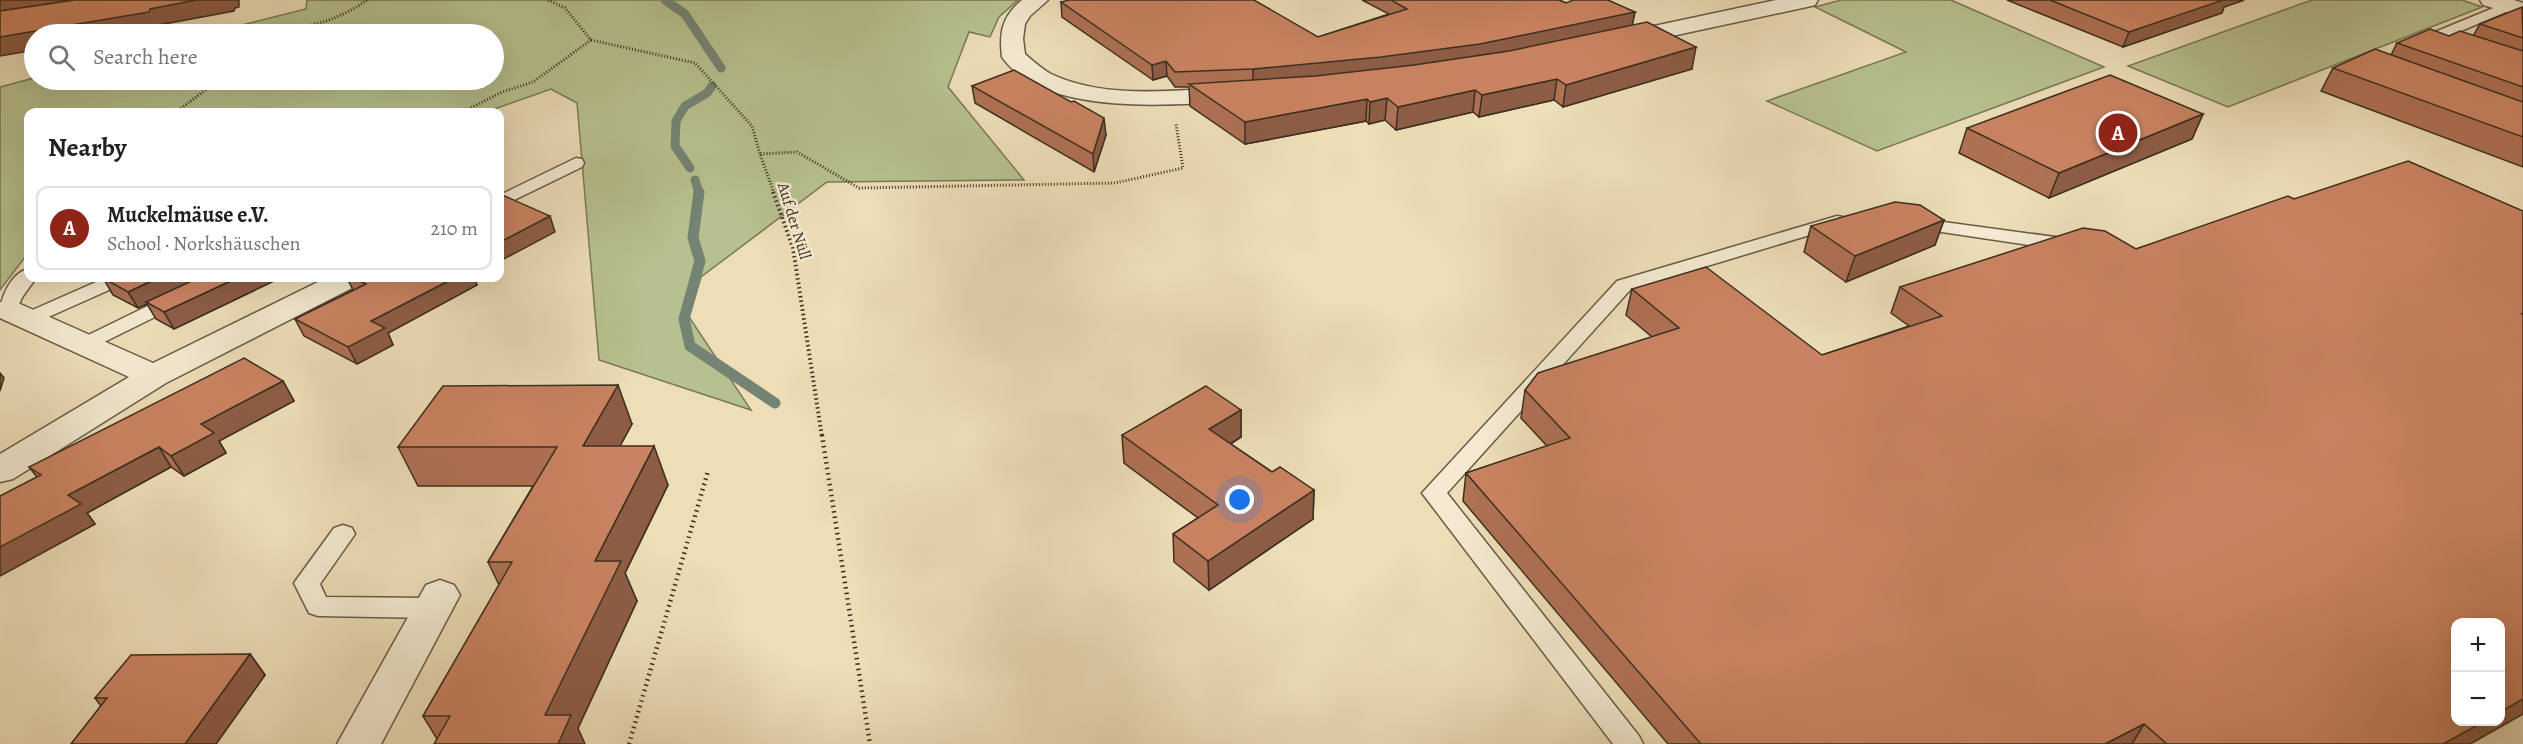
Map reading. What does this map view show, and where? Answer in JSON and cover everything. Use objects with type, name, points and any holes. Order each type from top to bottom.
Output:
[{"type":"street","points":[[1037,0],[1017,17],[1010,34],[1014,57],[1042,79],[1075,89],[1122,96],[1169,97],[1253,93]]},
{"type":"street","points":[[1600,44],[1807,0]]},
{"type":"street","points":[[0,470],[154,376],[341,282]]},
{"type":"street","points":[[18,315],[154,376]]},
{"type":"street","points":[[359,744],[436,601]]},
{"type":"lane","points":[[2407,49],[2507,5]]},
{"type":"lane","points":[[2428,40],[2449,47]]},
{"type":"lane","points":[[504,200],[576,163]]},
{"type":"lane","points":[[1629,744],[1434,493],[1624,285],[1859,215]]},
{"type":"lane","points":[[1893,220],[2089,248]]},
{"type":"lane","points":[[24,280],[13,295],[18,315],[109,282]]},
{"type":"lane","points":[[83,345],[211,282]]},
{"type":"lane","points":[[343,534],[308,583],[318,606],[436,601]]},
{"type":"path","points":[[315,24],[360,6],[367,0]]},
{"type":"path","points":[[471,108],[502,92],[533,82],[591,40],[565,8],[548,0]]},
{"type":"path","name":"Auf der Nüll","points":[[591,40],[695,63],[752,126],[793,248],[870,744]]},
{"type":"path","points":[[181,108],[206,90]]},
{"type":"path","points":[[760,154],[797,152],[859,188],[1115,183],[1183,168],[1181,149]]},
{"type":"path","points":[[629,744],[708,471]]},
{"type":"green space","points":[[307,0],[1018,0],[999,17],[990,37],[969,32],[948,87],[1024,180],[827,182],[701,277],[689,317],[751,410],[599,360],[577,103],[551,89],[497,108],[24,108],[24,258],[0,290],[0,87],[24,81],[24,90],[504,90],[504,24],[246,24],[306,9]]},
{"type":"green space","points":[[1841,0],[1951,0],[2104,67],[1877,151],[1767,101],[1906,52],[1815,7]]},
{"type":"green space","points":[[2312,0],[2462,0],[2482,7],[2228,107],[2128,66]]},
{"type":"building","points":[[75,0],[196,0],[150,9],[149,12],[77,24],[24,24],[24,33],[0,37],[0,11]]},
{"type":"building","points":[[1069,0],[1254,0],[1318,37],[1407,9],[1391,0],[1559,0],[1566,3],[1573,0],[1608,0],[1635,12],[1480,44],[1381,57],[1253,69],[1175,72],[1166,61],[1152,65],[1061,2]]},
{"type":"building","points":[[2050,0],[2223,0],[2129,32]]},
{"type":"building","points":[[2522,7],[2523,38],[2480,24]]},
{"type":"building","points":[[1647,22],[1696,47],[1566,85],[1557,79],[1482,95],[1475,90],[1398,107],[1387,98],[1370,102],[1367,99],[1245,122],[1189,84],[1315,76],[1414,65],[1509,51]]},
{"type":"building","points":[[2430,29],[2449,36],[2460,31],[2523,51],[2523,87],[2397,43]]},
{"type":"building","points":[[2375,49],[2523,102],[2523,137],[2333,68]]},
{"type":"building","points":[[1014,70],[1104,118],[1093,154],[972,86]]},
{"type":"building","points":[[2110,75],[2203,114],[2059,173],[1967,128]]},
{"type":"building","points":[[2408,161],[2523,211],[2523,313],[2521,314],[2523,314],[2523,699],[2505,709],[2505,618],[2451,618],[2451,726],[2476,726],[2443,744],[2167,744],[2144,724],[2105,744],[1701,744],[1466,473],[1570,438],[1525,390],[1538,373],[1679,328],[1632,289],[1706,267],[1822,355],[1942,316],[1900,287],[2083,228],[2105,231],[2136,249],[2288,196],[2294,199]]},
{"type":"building","points":[[504,196],[550,216],[504,240]]},
{"type":"building","points":[[1895,202],[1920,205],[1944,220],[1855,256],[1811,226]]},
{"type":"building","points":[[110,282],[149,282],[128,292]]},
{"type":"building","points":[[189,282],[228,282],[164,312],[146,302]]},
{"type":"building","points":[[362,282],[446,282],[371,321],[385,328],[348,347],[295,319],[366,284]]},
{"type":"building","points":[[244,358],[283,381],[201,424],[214,433],[171,456],[159,447],[68,495],[81,504],[0,547],[0,496],[41,475],[29,467]]},
{"type":"building","points":[[618,385],[583,446],[654,446],[595,561],[621,561],[545,715],[571,715],[558,744],[434,744],[450,716],[423,716],[512,562],[488,562],[557,447],[398,447],[443,386]]},
{"type":"building","points":[[1206,386],[1241,410],[1209,429],[1272,472],[1280,467],[1314,490],[1208,561],[1173,534],[1218,505],[1122,435]]},
{"type":"building","points":[[250,654],[185,744],[71,744],[107,698],[95,698],[131,655]]},
{"type":"waterway","points":[[665,0],[685,14],[721,68]]},
{"type":"waterway","points":[[690,168],[675,146],[676,121],[685,106],[707,93],[712,86]]},
{"type":"waterway","points":[[695,180],[699,193]]},
{"type":"waterway","points":[[699,193],[693,238],[700,261],[684,319],[690,346],[775,403]]},
{"type":"place","name":"Muckelmäuse e.V.","points":[[2118,133]]}]
